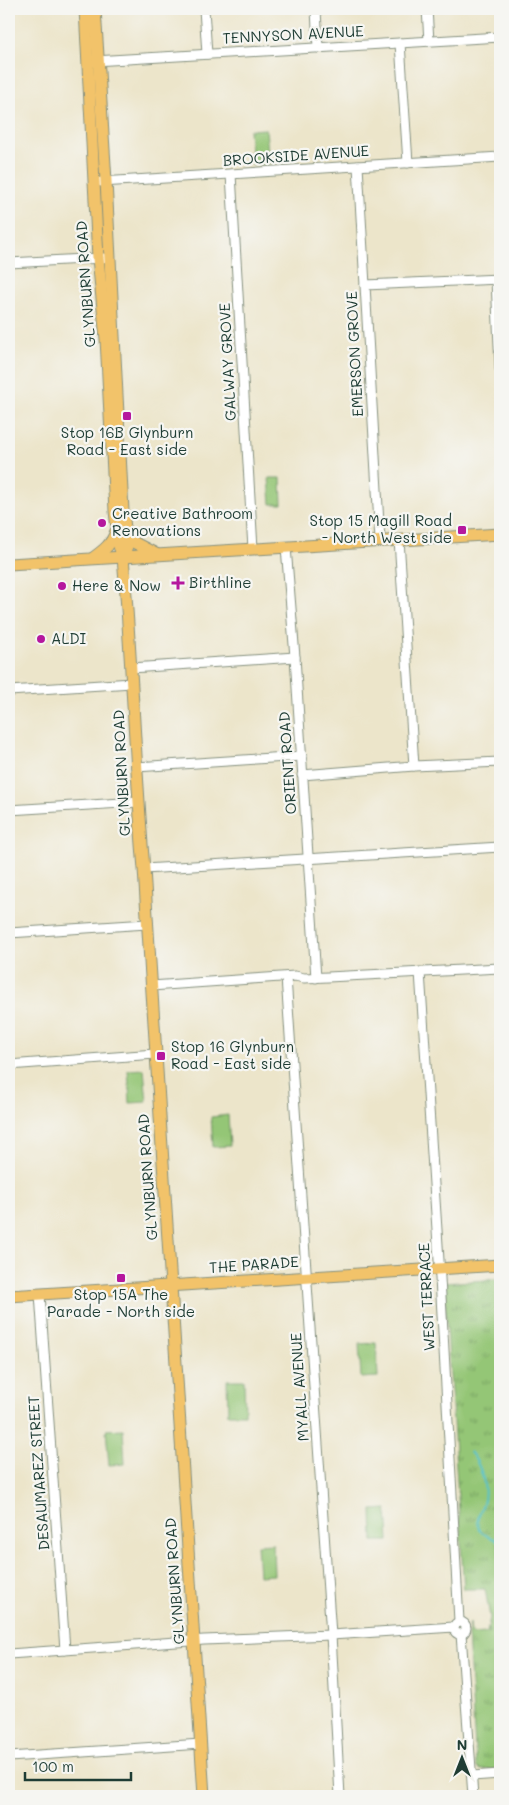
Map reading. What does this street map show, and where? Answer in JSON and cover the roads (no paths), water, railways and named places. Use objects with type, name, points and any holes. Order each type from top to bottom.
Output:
[{"type":"main road","name":"GLYNBURN ROAD","points":[[85,9],[93,61],[121,532],[119,546],[123,556],[131,668],[138,802],[144,869],[204,1796]]},
{"type":"main road","name":"GLYNBURN ROAD","points":[[93,61],[95,9]]},
{"type":"main road","points":[[91,558],[105,549],[121,532],[135,543],[157,554]]},
{"type":"main road","points":[[9,564],[500,534]]},
{"type":"main road","name":"THE PARADE","points":[[9,1296],[500,1265]]},
{"type":"street","points":[[204,9],[207,54]]},
{"type":"street","points":[[316,9],[318,48]]},
{"type":"street","points":[[427,9],[429,41]]},
{"type":"street","name":"TENNYSON AVENUE","points":[[93,61],[500,37]]},
{"type":"street","points":[[400,43],[408,163]]},
{"type":"street","name":"BROOKSIDE AVENUE","points":[[100,182],[500,157]]},
{"type":"street","name":"EMERSON GROVE","points":[[358,166],[380,541]]},
{"type":"street","name":"GALWAY GROVE","points":[[231,174],[253,549]]},
{"type":"street","points":[[9,263],[104,258]]},
{"type":"street","points":[[365,285],[498,279],[500,369]]},
{"type":"street","points":[[399,540],[414,766]]},
{"type":"street","name":"ORIENT ROAD","points":[[286,547],[316,978]]},
{"type":"street","points":[[131,668],[295,657]]},
{"type":"street","points":[[9,691],[132,683]]},
{"type":"street","points":[[136,767],[302,756]]},
{"type":"street","points":[[302,775],[414,766],[500,762]]},
{"type":"street","points":[[9,810],[138,802]]},
{"type":"street","points":[[144,869],[500,847]]},
{"type":"street","points":[[9,933],[147,924]]},
{"type":"street","points":[[151,986],[286,977],[316,978],[500,968]]},
{"type":"street","name":"WEST TERRACE","points":[[420,972],[439,1269],[456,1624]]},
{"type":"street","name":"MYALL AVENUE","points":[[286,977],[331,1635],[340,1796]]},
{"type":"street","points":[[9,1065],[156,1054]]},
{"type":"street","name":"DESAUMAREZ STREET","points":[[40,1294],[65,1650]]},
{"type":"street","points":[[9,1654],[331,1635],[456,1624],[456,1633],[460,1634],[474,1796]]},
{"type":"street","points":[[9,1757],[201,1744]]},
{"type":"street","points":[[472,1776],[500,1774]]},
{"type":"waterway","points":[[470,1452],[480,1470],[485,1491],[478,1518],[479,1529],[484,1534],[500,1541]]},
{"type":"place","name":"Stop 16B Glynburn Road - East side","points":[[127,416]]},
{"type":"place","name":"Creative Bathroom Renovations","points":[[102,523]]},
{"type":"place","name":"Stop 15 Magill Road - North West side","points":[[462,530]]},
{"type":"place","name":"Birthline","points":[[178,583]]},
{"type":"place","name":"Here & Now","points":[[62,586]]},
{"type":"place","name":"ALDI","points":[[41,639]]},
{"type":"place","name":"Stop 16 Glynburn Road - East side","points":[[161,1056]]},
{"type":"place","name":"Stop 15A The Parade - North side","points":[[121,1278]]}]
